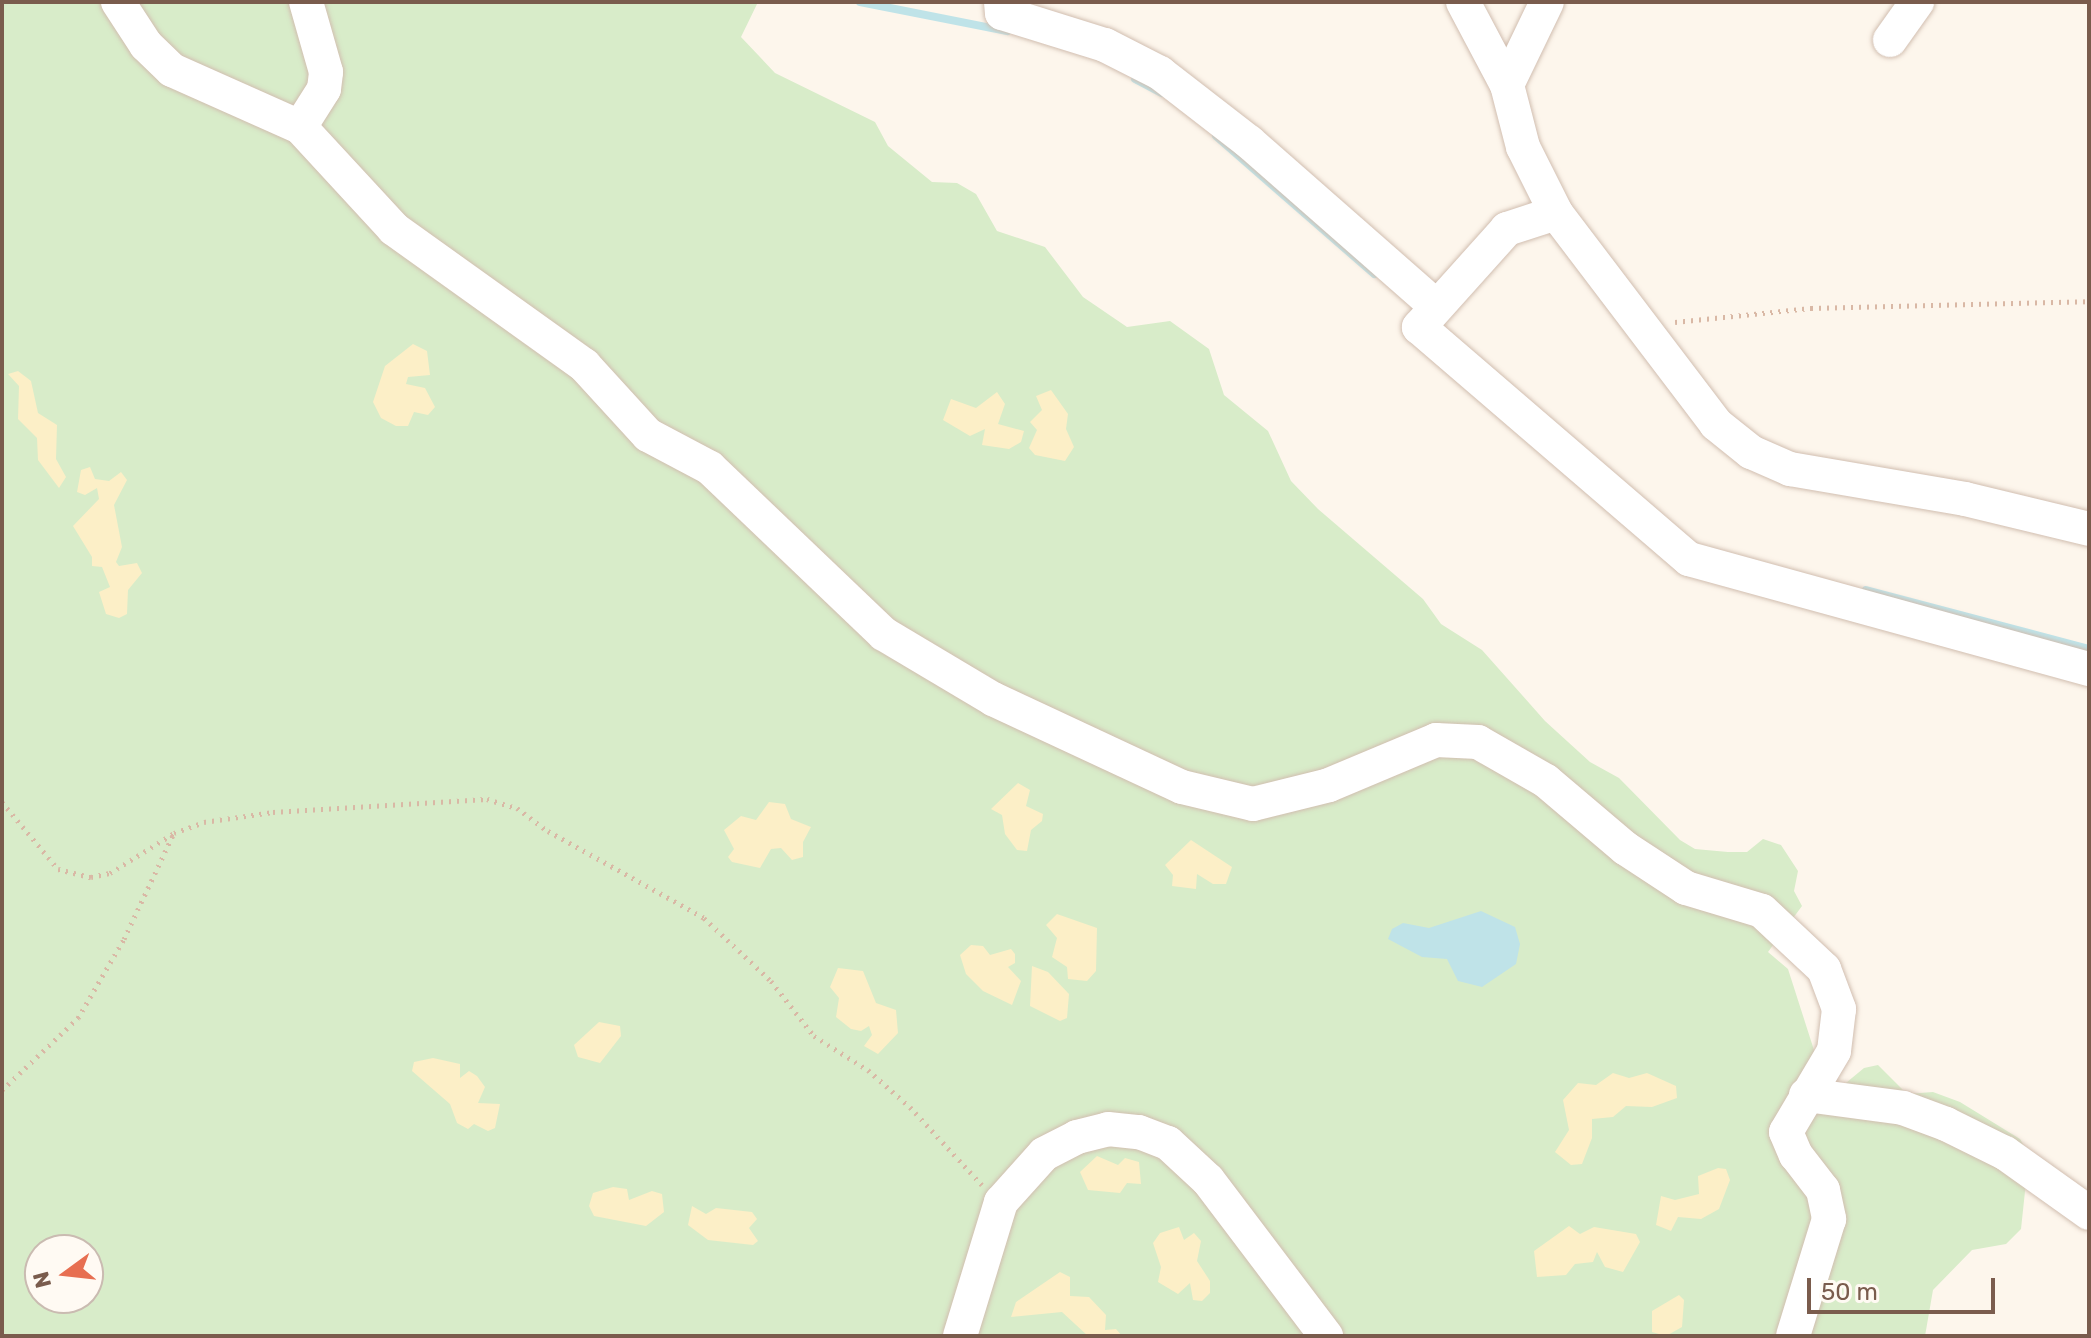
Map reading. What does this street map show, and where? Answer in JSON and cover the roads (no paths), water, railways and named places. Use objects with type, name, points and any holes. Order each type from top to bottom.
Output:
[{"type":"street","points":[[118,2],[146,45],[172,70],[300,127],[394,229],[584,365],[648,435],[710,468],[884,634],[1049,728],[1182,787],[1253,804],[1329,785],[1436,740],[1478,742],[1546,781],[1625,848],[1686,888],[1762,911],[1824,969],[1839,1009],[1834,1051],[1786,1132],[1796,1155],[1823,1190],[1829,1219],[1793,1336]]},
{"type":"street","points":[[300,127],[315,107],[326,72],[306,2]]},
{"type":"street","points":[[1001,2],[1002,13],[1105,45],[1160,73],[1249,142],[1436,306]]},
{"type":"street","points":[[1463,2],[1507,85],[1523,147],[1556,213],[1716,424],[1751,452],[1790,469],[1965,499],[2089,529]]},
{"type":"street","points":[[1507,85],[1547,2]]},
{"type":"street","points":[[1890,40],[1917,2]]},
{"type":"street","points":[[1556,213],[1507,229],[1419,327],[1689,559],[2089,669]]},
{"type":"street","points":[[1806,1095],[1903,1108],[1946,1124],[2005,1153],[2089,1213]]},
{"type":"street","points":[[960,1336],[1001,1202],[1044,1154],[1077,1137],[1108,1129],[1139,1132],[1168,1143],[1208,1180],[1326,1336]]},
{"type":"water","points":[[1481,911],[1515,927],[1520,944],[1516,964],[1482,987],[1458,981],[1447,959],[1422,957],[1388,939],[1392,929],[1403,923],[1429,928]]},
{"type":"waterway","points":[[860,2],[1007,31]]},
{"type":"waterway","points":[[1135,79],[1161,93]]},
{"type":"waterway","points":[[1216,136],[1374,274]]},
{"type":"waterway","points":[[1866,590],[2089,649]]}]
